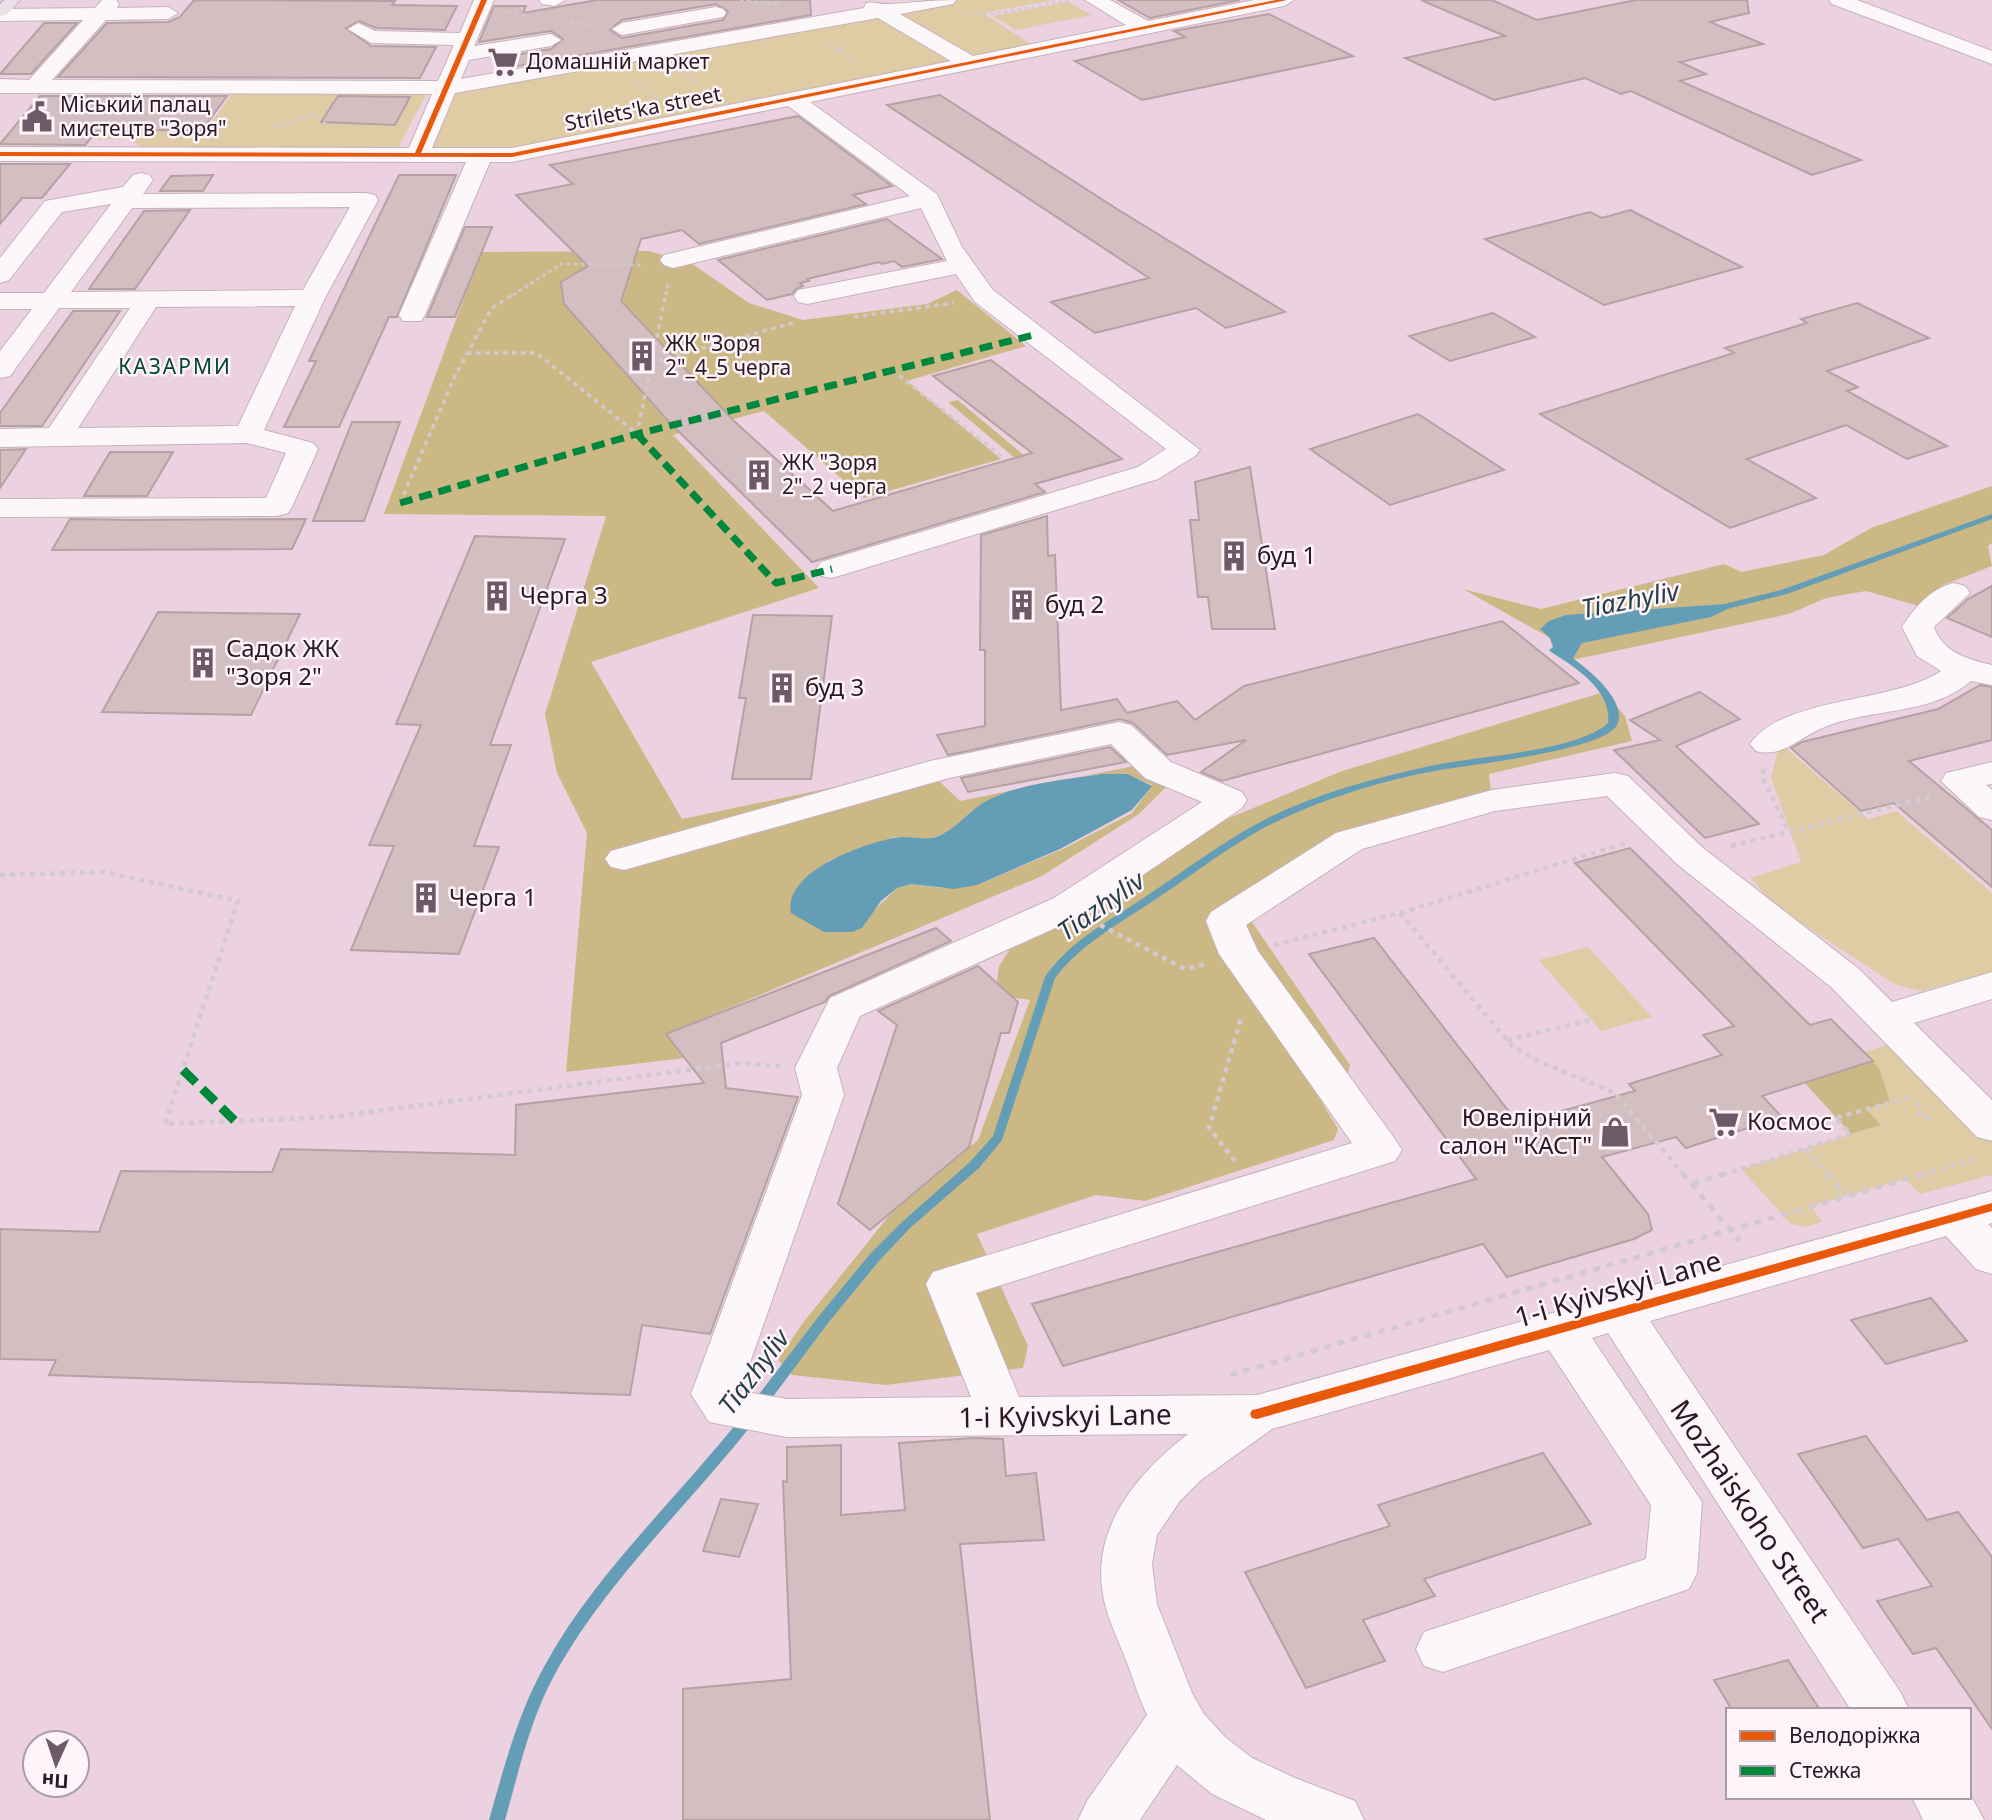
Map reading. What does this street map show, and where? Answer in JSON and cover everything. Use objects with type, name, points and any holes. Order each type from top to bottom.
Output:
[{"type":"main road","points":[[0,10],[10,0]]},
{"type":"street","points":[[417,155],[484,0]]},
{"type":"street","points":[[859,0],[970,62]]},
{"type":"street","points":[[1095,0],[1144,27]]},
{"type":"street","name":"Strilets'ka street","points":[[0,154],[161,154],[324,139],[417,155],[479,161],[1284,0]]},
{"type":"street","points":[[1839,0],[1992,58]]},
{"type":"street","points":[[622,29],[774,4]]},
{"type":"street","points":[[0,15],[105,8],[174,7]]},
{"type":"street","points":[[156,31],[174,7]]},
{"type":"street","points":[[0,86],[411,90],[445,88],[881,11],[953,7]]},
{"type":"street","points":[[34,86],[105,8]]},
{"type":"street","points":[[358,29],[371,37],[463,47],[551,40]]},
{"type":"street","points":[[792,99],[929,199],[950,247],[984,296],[1185,450],[1148,473],[832,569]]},
{"type":"street","points":[[0,370],[161,154]]},
{"type":"street","points":[[247,433],[312,298],[380,186],[401,167],[479,161],[412,315]]},
{"type":"street","points":[[0,275],[54,206],[129,197],[380,186]]},
{"type":"street","points":[[673,263],[929,199]]},
{"type":"street","points":[[807,296],[963,265]]},
{"type":"street","points":[[0,301],[312,298]]},
{"type":"street","points":[[58,437],[148,300]]},
{"type":"street","points":[[0,438],[247,433],[303,449],[278,507],[8,508],[0,533]]},
{"type":"street","points":[[1954,593],[1928,612],[1918,627],[1920,640],[1939,657],[1978,672]]},
{"type":"street","points":[[1768,744],[1818,718],[1931,691],[1956,678],[1978,672]]},
{"type":"street","points":[[624,859],[943,769],[1119,732],[1158,770],[1229,800],[1069,907],[844,1007],[816,1068]]},
{"type":"street","points":[[1003,1417],[949,1284],[1380,1150],[1239,954],[1225,921],[1349,841],[1492,801],[1615,784],[1677,844],[1845,978],[1884,1018],[1988,1141]]},
{"type":"street","points":[[1884,1018],[1992,985]]},
{"type":"street","name":"1-i Kyivskyi Lane","points":[[816,1068],[822,1095],[720,1401],[787,1418],[1257,1414],[1974,1213]]},
{"type":"street","points":[[1974,1213],[1992,1257]]},
{"type":"street","name":"Mozhaiskoho Street","points":[[1619,1312],[1881,1708]]},
{"type":"street","points":[[1443,1649],[1671,1573],[1676,1502],[1560,1329]]},
{"type":"street","points":[[1257,1414],[1171,1473],[1152,1497],[1130,1544],[1126,1565],[1129,1597],[1175,1721],[1220,1768],[1256,1788],[1335,1820]]},
{"type":"street","points":[[1107,1820],[1175,1721]]},
{"type":"street","points":[[1941,1799],[1955,1820]]},
{"type":"path","points":[[739,0],[774,4]]},
{"type":"path","points":[[953,7],[991,14],[1072,0]]},
{"type":"path","points":[[800,25],[863,65]]},
{"type":"path","points":[[653,51],[736,110]]},
{"type":"path","points":[[608,59],[667,105]]},
{"type":"path","points":[[314,116],[324,139]]},
{"type":"path","points":[[400,503],[467,353],[491,309],[561,264],[673,263],[649,363],[637,434],[537,353],[467,353]]},
{"type":"path","points":[[851,317],[918,310],[984,296]]},
{"type":"path","points":[[649,363],[797,322]]},
{"type":"path","points":[[892,370],[1004,458]]},
{"type":"path","points":[[1768,744],[1762,776],[1789,832]]},
{"type":"path","points":[[1090,919],[1136,946],[1185,969],[1677,844],[1789,832],[1984,790]]},
{"type":"path","points":[[0,875],[104,872],[238,901],[166,1124],[332,1117],[741,1063],[816,1068]]},
{"type":"path","points":[[1400,913],[1507,1040],[1538,1061],[1615,1093],[1766,1271]]},
{"type":"path","points":[[1239,954],[1246,1004],[1209,1128],[1257,1189]]},
{"type":"path","points":[[1507,1040],[1591,1020]]},
{"type":"path","points":[[1692,1184],[1851,1134],[1835,1118],[1915,1096]]},
{"type":"path","points":[[1216,1378],[1847,1196],[1988,1141]]},
{"type":"path","points":[[1805,1149],[1847,1196]]},
{"type":"shaded area","points":[[961,0],[1056,0],[983,13],[1032,45],[510,148],[430,149],[453,90]]},
{"type":"shaded area","points":[[1068,2],[1092,15],[1016,30],[993,16]]},
{"type":"shaded area","points":[[234,91],[428,91],[398,148],[142,148],[130,139],[3,139],[9,132],[205,132]]},
{"type":"shaded area","points":[[649,251],[691,263],[749,303],[803,320],[927,304],[957,290],[1026,346],[907,381],[1001,459],[864,498],[764,411],[673,435],[819,588],[591,662],[682,819],[901,773],[940,782],[960,801],[1046,784],[996,796],[945,833],[930,839],[895,837],[828,861],[824,932],[852,932],[897,888],[911,884],[942,888],[977,885],[1065,848],[1132,813],[1152,785],[1128,774],[1101,774],[1069,779],[1134,766],[1169,784],[1139,814],[1042,876],[667,1034],[685,1058],[566,1072],[587,833],[557,773],[545,714],[606,516],[384,514],[481,252]]},
{"type":"shaded area","points":[[958,400],[1026,457],[1016,459],[948,402]]},
{"type":"shaded area","points":[[1992,486],[1992,543],[1988,546],[1992,566],[1943,585],[1919,606],[1866,591],[1826,598],[1789,614],[1572,660],[1554,650],[1550,638],[1463,589],[1541,609],[1724,564],[1742,572],[1824,555],[1871,528]]},
{"type":"shaded area","points":[[1604,692],[1625,716],[1632,741],[1489,774],[1492,801],[1349,841],[1243,909],[1350,1065],[1346,1080],[1315,1091],[1338,1129],[1334,1140],[1145,1201],[1096,1195],[977,1234],[1028,1346],[1023,1368],[886,1385],[792,1375],[778,1360],[802,1324],[896,1207],[978,1140],[1030,1000],[995,995],[999,966],[1012,946],[1198,831],[1342,771]]},
{"type":"shaded area","points":[[1785,747],[1868,819],[1896,811],[1992,893],[1992,972],[1921,991],[1896,985],[1773,905],[1751,878],[1801,862],[1771,778],[1778,750]]},
{"type":"shaded area","points":[[1588,947],[1652,1017],[1601,1031],[1539,960]]},
{"type":"shaded area","points":[[1906,1039],[1992,1126],[1992,1175],[1920,1194],[1905,1179],[1811,1206],[1822,1222],[1805,1227],[1791,1224],[1741,1169],[1881,1125],[1865,1109],[1890,1102],[1873,1061],[1865,1052]]},
{"type":"shaded area","points":[[1873,1061],[1880,1070],[1890,1102],[1866,1109],[1881,1125],[1851,1134],[1804,1082]]},
{"type":"water","points":[[1740,603],[1711,617],[1582,643],[1572,660],[1554,650],[1550,638],[1540,629],[1549,621],[1566,615]]},
{"type":"water","points":[[1102,774],[1128,774],[1152,786],[1132,810],[1060,849],[977,885],[954,889],[911,884],[897,888],[881,901],[862,928],[852,932],[824,932],[791,913],[792,898],[799,885],[828,862],[845,854],[894,838],[936,837],[983,803],[1011,791],[1041,783]]},
{"type":"building","points":[[194,0],[395,1],[392,5],[457,6],[445,30],[376,28],[359,21],[346,28],[371,46],[436,47],[420,78],[58,77],[107,23],[168,22],[180,17]]},
{"type":"building","points":[[597,0],[810,0],[811,15],[507,68],[496,58],[551,49],[563,39],[551,31],[479,42],[494,6],[526,6],[523,13]],"holes":[[[716,4],[728,11],[723,20],[622,38],[610,30],[622,20]]]},
{"type":"building","points":[[1118,0],[1240,0],[1150,18]]},
{"type":"building","points":[[1421,0],[1492,0],[1537,20],[1636,0],[1747,0],[1749,13],[1710,22],[1763,44],[1680,62],[1706,74],[1680,81],[1861,160],[1812,175],[1631,91],[1621,94],[1585,78],[1494,100],[1405,58],[1505,36]]},
{"type":"building","points":[[1269,14],[1353,56],[1142,100],[1075,61],[1185,37],[1174,31]]},
{"type":"building","points":[[44,23],[77,23],[31,74],[0,74]]},
{"type":"building","points":[[940,95],[1117,209],[1285,312],[1226,328],[1196,308],[1095,333],[1051,302],[1149,278],[887,105]]},
{"type":"building","points":[[40,96],[227,96],[202,130],[97,131],[85,145],[0,144]]},
{"type":"building","points":[[338,96],[410,97],[395,125],[321,122]]},
{"type":"building","points":[[798,116],[892,186],[853,195],[866,204],[699,244],[682,230],[641,239],[621,301],[734,421],[833,511],[1032,453],[933,376],[991,360],[1122,459],[1035,484],[1045,492],[812,562],[669,422],[564,304],[561,282],[588,266],[516,195],[573,184],[550,165]]},
{"type":"building","points":[[0,164],[70,164],[42,198],[22,198],[0,224]]},
{"type":"building","points":[[213,175],[203,191],[160,191],[171,176]]},
{"type":"building","points":[[399,175],[456,175],[397,317],[389,317],[339,427],[284,427],[316,361],[309,361]]},
{"type":"building","points":[[190,210],[135,289],[89,289],[144,211]]},
{"type":"building","points":[[1630,210],[1742,267],[1604,305],[1485,239],[1590,212],[1602,218]]},
{"type":"building","points":[[887,219],[942,259],[902,267],[894,261],[882,264],[879,262],[807,279],[809,281],[800,283],[803,286],[792,294],[767,300],[718,260]]},
{"type":"building","points":[[465,227],[492,227],[455,317],[427,317]]},
{"type":"building","points":[[1857,303],[1929,338],[1827,371],[1858,387],[1847,391],[1947,446],[1907,459],[1846,425],[1747,459],[1816,498],[1730,528],[1540,414],[1734,353],[1725,348],[1807,323],[1801,319]]},
{"type":"building","points":[[73,311],[120,311],[42,426],[0,426],[0,413]]},
{"type":"building","points":[[1493,313],[1535,337],[1450,361],[1409,336]]},
{"type":"building","points":[[1418,414],[1504,470],[1390,505],[1310,449]]},
{"type":"building","points":[[352,422],[400,422],[364,521],[313,521]]},
{"type":"building","points":[[26,449],[0,488],[0,450]]},
{"type":"building","points":[[110,452],[173,452],[147,496],[84,496]]},
{"type":"building","name":"буд 1","points":[[1250,467],[1275,629],[1212,629],[1208,597],[1198,597],[1190,520],[1199,520],[1195,482]]},
{"type":"building","points":[[1047,516],[1048,556],[1055,555],[1061,710],[1117,699],[1127,713],[1177,701],[1195,720],[1244,686],[1502,621],[1579,683],[1222,781],[1201,772],[1246,740],[1167,755],[1133,723],[1120,719],[948,755],[937,735],[985,726],[985,650],[980,650],[981,535]]},
{"type":"building","points":[[70,519],[306,519],[292,549],[52,550]]},
{"type":"building","points":[[475,536],[565,539],[490,745],[511,745],[474,846],[499,847],[459,954],[351,950],[394,846],[369,845],[421,725],[396,724]]},
{"type":"building","points":[[1992,586],[1992,637],[1947,618],[1968,599]]},
{"type":"building","name":"Садок ЖК \"Зоря 2\"","points":[[158,612],[300,614],[251,715],[102,712]]},
{"type":"building","name":"буд 3","points":[[753,615],[832,616],[811,779],[732,779],[746,698],[739,698]]},
{"type":"building","points":[[1980,685],[1992,687],[1992,740],[1909,761],[1992,830],[1992,887],[1894,803],[1861,811],[1791,748],[1802,742],[1938,709]]},
{"type":"building","points":[[1700,692],[1740,719],[1676,746],[1759,824],[1705,838],[1614,750],[1660,740],[1630,720]]},
{"type":"building","points":[[1110,747],[1126,762],[968,792],[961,778]]},
{"type":"building","points":[[1630,848],[1810,1025],[1831,1019],[1873,1061],[1762,1096],[1782,1117],[1686,1148],[1676,1137],[1602,1157],[1648,1214],[1652,1230],[1634,1239],[1507,1277],[1483,1244],[1063,1366],[1032,1304],[1476,1179],[1309,954],[1374,938],[1518,1123],[1635,1091],[1629,1084],[1722,1055],[1703,1035],[1734,1026],[1575,863]]},
{"type":"building","points":[[936,928],[951,941],[829,996],[825,1002],[721,1043],[726,1088],[798,1097],[710,1334],[642,1325],[630,1395],[49,1375],[56,1360],[0,1359],[0,1229],[99,1232],[121,1171],[272,1172],[281,1149],[515,1155],[516,1105],[704,1083],[666,1034]]},
{"type":"building","points":[[978,966],[1018,1002],[1009,1033],[1001,1033],[969,1147],[870,1230],[838,1204],[897,1025],[878,1011]]},
{"type":"building","points":[[1931,1298],[1967,1341],[1886,1364],[1851,1320]]},
{"type":"building","points":[[1866,1436],[1927,1520],[1958,1512],[1992,1557],[1992,1729],[1936,1648],[1913,1654],[1877,1601],[1932,1586],[1898,1539],[1863,1548],[1798,1454]]},
{"type":"building","points":[[974,1438],[1003,1439],[1006,1476],[1036,1473],[1044,1540],[960,1544],[990,1820],[683,1820],[683,1689],[791,1679],[783,1481],[787,1482],[787,1447],[841,1445],[841,1515],[905,1510],[899,1443]]},
{"type":"building","points":[[1543,1453],[1591,1524],[1424,1579],[1435,1596],[1363,1620],[1385,1661],[1306,1688],[1245,1572],[1390,1526],[1378,1505]]},
{"type":"building","points":[[721,1499],[758,1504],[739,1557],[703,1551]]},
{"type":"building","points":[[1788,1660],[1819,1708],[1731,1708],[1714,1680]]},
{"type":"waterway","name":"Tiazhyliv","points":[[1727,606],[1784,592],[1992,516]]},
{"type":"waterway","name":"Tiazhyliv","points":[[758,1406],[857,1278],[906,1225],[975,1165],[998,1137],[1050,977],[1063,960],[1221,850],[1254,829],[1289,812],[1341,793],[1430,769],[1559,747],[1603,733],[1613,724],[1611,703],[1595,681],[1554,650],[1561,644]]},
{"type":"waterway","name":"Tiazhyliv","points":[[497,1820],[533,1705],[550,1669],[571,1635],[619,1571],[748,1419]]},
{"type":"tram line","points":[[0,3],[3,0]]},
{"type":"marked path","points":[[400,503],[637,434],[1034,335]]},
{"type":"marked path","points":[[637,434],[776,583],[832,569]]},
{"type":"marked path","points":[[183,1070],[236,1122]]},
{"type":"cycle path","points":[[417,155],[484,0]]},
{"type":"cycle path","points":[[0,154],[512,155],[1284,0]]},
{"type":"cycle path","points":[[1257,1414],[1992,1207]]},
{"type":"place","name":"Домашній маркет","points":[[503,62]]},
{"type":"place","name":"Міський палац мистецтв \"Зоря\"","points":[[37,117]]},
{"type":"place","name":"ЖК \"Зоря 2\"_4_5 черга","points":[[642,356]]},
{"type":"place","name":"ЖК \"Зоря 2\"_2 черга","points":[[759,475]]},
{"type":"place","name":"буд 1","points":[[1234,556]]},
{"type":"place","name":"Черга 3","points":[[497,596]]},
{"type":"place","name":"буд 2","points":[[1022,605]]},
{"type":"place","name":"Садок ЖК \"Зоря 2\"","points":[[203,663]]},
{"type":"place","name":"буд 3","points":[[782,688]]},
{"type":"place","name":"Черга 1","points":[[426,898]]},
{"type":"place","name":"Космос","points":[[1724,1122]]},
{"type":"place","name":"Ювелірний салон \"КАСТ\"","points":[[1615,1132]]},
{"type":"district","name":"КАЗАРМИ","points":[[175,367]]}]
